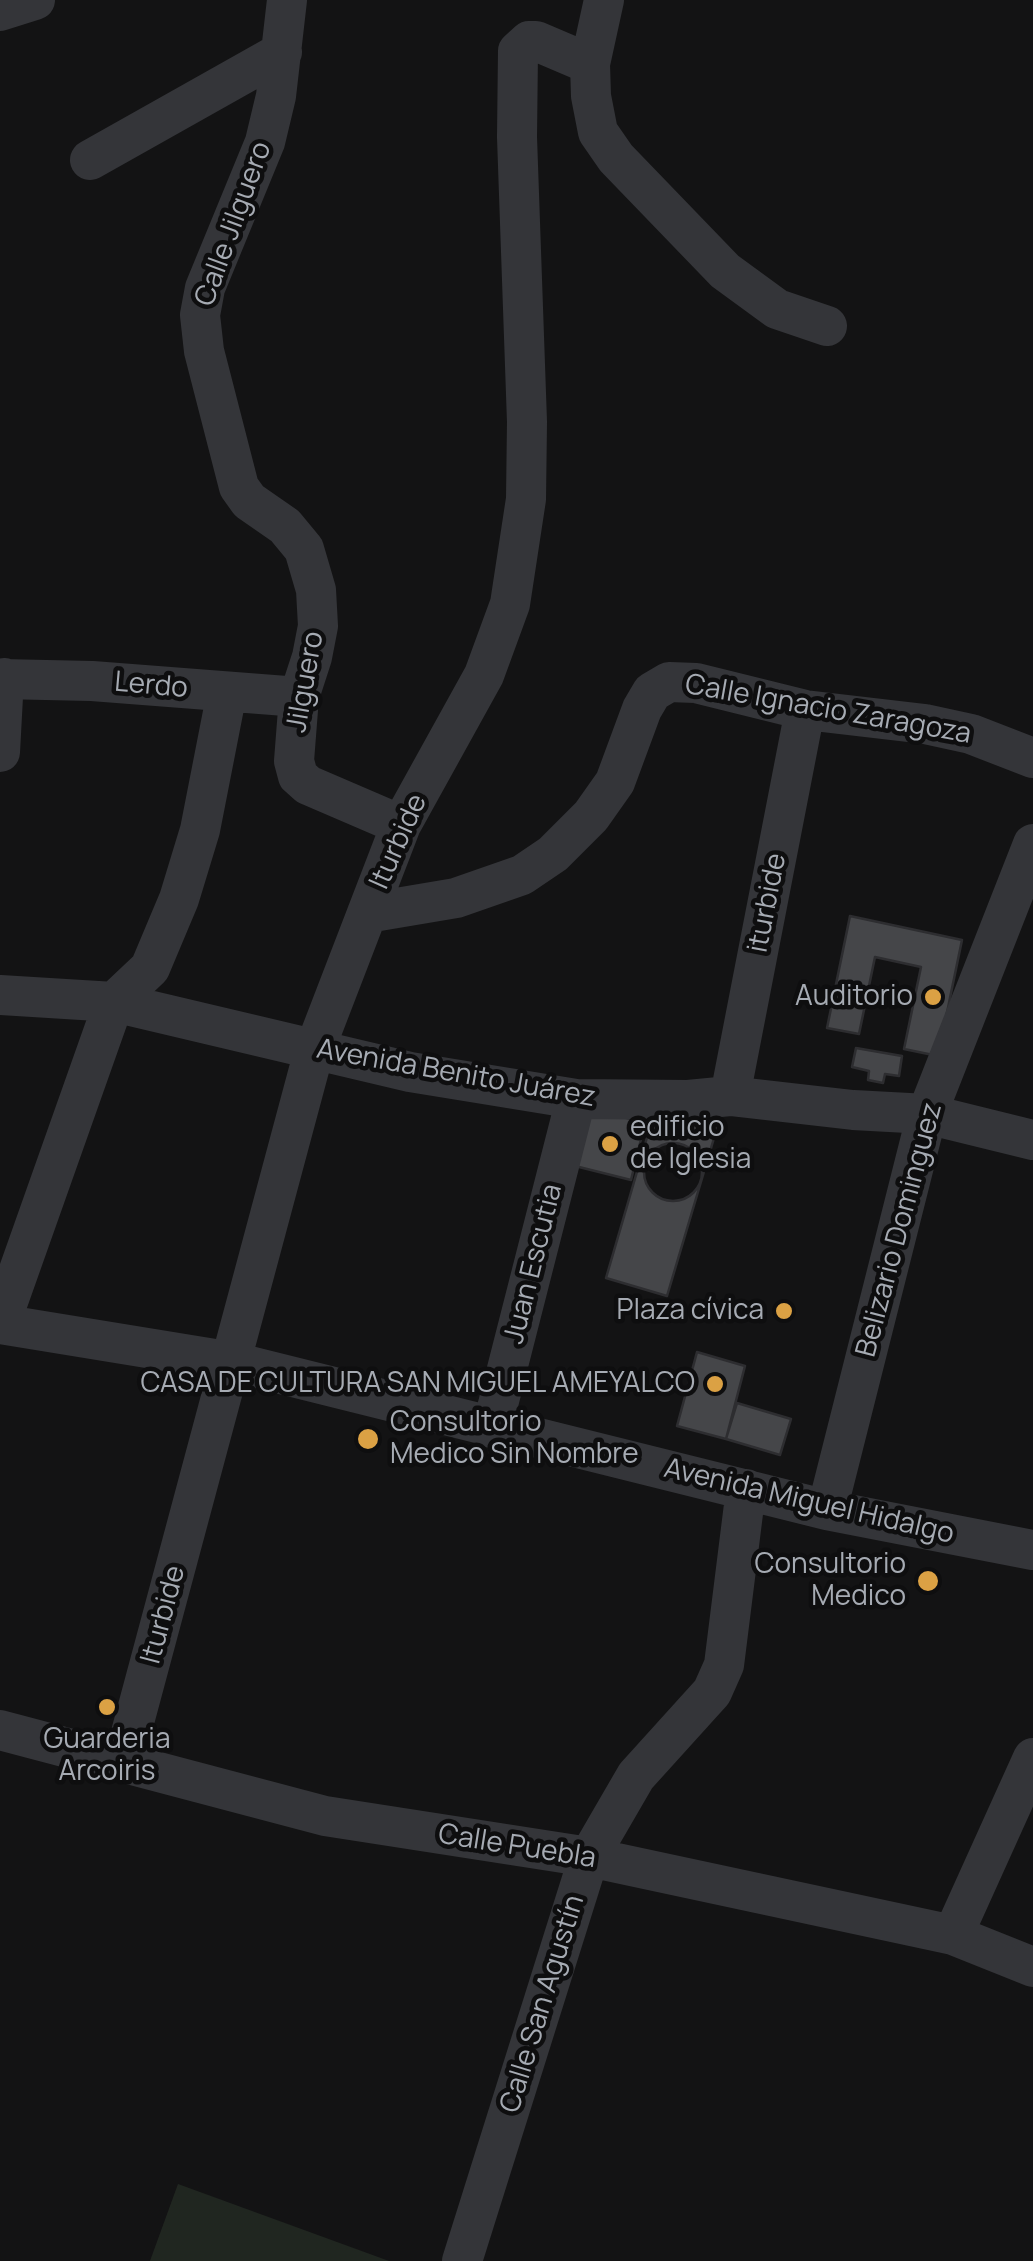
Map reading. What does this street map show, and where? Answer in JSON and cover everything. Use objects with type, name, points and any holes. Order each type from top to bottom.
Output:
[{"type":"street","points":[[0,11],[35,0]]},
{"type":"street","name":"Calle Jilguero","points":[[249,501],[232,469],[204,351],[200,315],[205,288],[265,142],[282,52],[287,0]]},
{"type":"street","points":[[604,0],[590,64],[598,132],[616,158],[726,270],[777,309],[827,326]]},
{"type":"street","name":"Iturbide","points":[[123,1763],[314,1051],[401,825],[484,675],[510,604],[526,500],[527,442],[516,137],[518,51],[529,41],[536,41],[590,64]]},
{"type":"street","points":[[90,160],[282,52]]},
{"type":"street","name":"Jilguero","points":[[249,501],[286,526],[304,550],[316,590],[318,626],[298,698],[294,761],[298,776],[308,785],[401,825]]},
{"type":"street","points":[[0,752],[2,678]]},
{"type":"street","name":"Lerdo","points":[[2,678],[92,681],[298,698]]},
{"type":"street","name":"Calle Ignacio Zaragoza","points":[[367,913],[456,898],[522,875],[553,854],[592,816],[615,782],[642,709],[652,692],[669,682],[696,683],[805,710],[926,724],[971,734],[1032,755]]},
{"type":"street","points":[[0,1324],[114,1002],[150,968],[179,898],[200,830],[227,692]]},
{"type":"street","name":"iturbide","points":[[730,1096],[805,710]]},
{"type":"street","name":"Belizario Dominguez","points":[[827,1510],[927,1114],[1033,844]]},
{"type":"street","name":"Avenida Benito Juárez","points":[[0,995],[114,1002],[410,1072],[576,1100],[730,1096],[927,1114],[1033,1140]]},
{"type":"street","name":"Juan Escutia","points":[[492,1428],[576,1100]]},
{"type":"street","name":"Avenida Miguel Hidalgo","points":[[0,1324],[233,1362],[827,1510],[1033,1550]]},
{"type":"street","name":"Calle San Agustín","points":[[462,2261],[589,1857],[636,1776],[712,1692],[724,1665],[746,1489]]},
{"type":"street","name":"Calle Puebla","points":[[0,1730],[325,1816],[589,1857],[953,1935],[1033,1967]]},
{"type":"street","points":[[953,1935],[1033,1758]]},
{"type":"shaded area","points":[[178,2184],[389,2261],[150,2261]]},
{"type":"building","name":"Auditorio","points":[[850,916],[962,940],[938,1056],[904,1049],[921,967],[875,957],[859,1034],[827,1028]]},
{"type":"building","points":[[856,1048],[902,1056],[899,1076],[885,1074],[883,1083],[868,1080],[869,1071],[852,1067]]},
{"type":"building","name":"edificio de Iglesia","points":[[590,1108],[645,1123],[631,1180],[575,1166]]},
{"type":"building","points":[[655,1110],[717,1128],[667,1296],[606,1278]]},
{"type":"building","points":[[673,1143],[694,1151],[702,1172],[694,1193],[673,1201],[652,1193],[644,1172],[652,1151]]},
{"type":"building","name":"CASA DE CULTURA SAN MIGUEL AMEYALCO","points":[[697,1352],[745,1366],[726,1439],[677,1426]]},
{"type":"building","points":[[737,1403],[791,1419],[780,1455],[726,1439]]},
{"type":"place","name":"Auditorio","points":[[933,997]]},
{"type":"place","name":"edificio de Iglesia","points":[[610,1144]]},
{"type":"place","name":"Plaza cívica","points":[[784,1311]]},
{"type":"place","name":"CASA DE CULTURA SAN MIGUEL AMEYALCO","points":[[715,1384]]},
{"type":"place","name":"Consultorio Medico Sin Nombre","points":[[368,1439]]},
{"type":"place","name":"Consultorio Medico","points":[[928,1581]]},
{"type":"place","name":"Guarderia Arcoiris","points":[[107,1707]]}]
